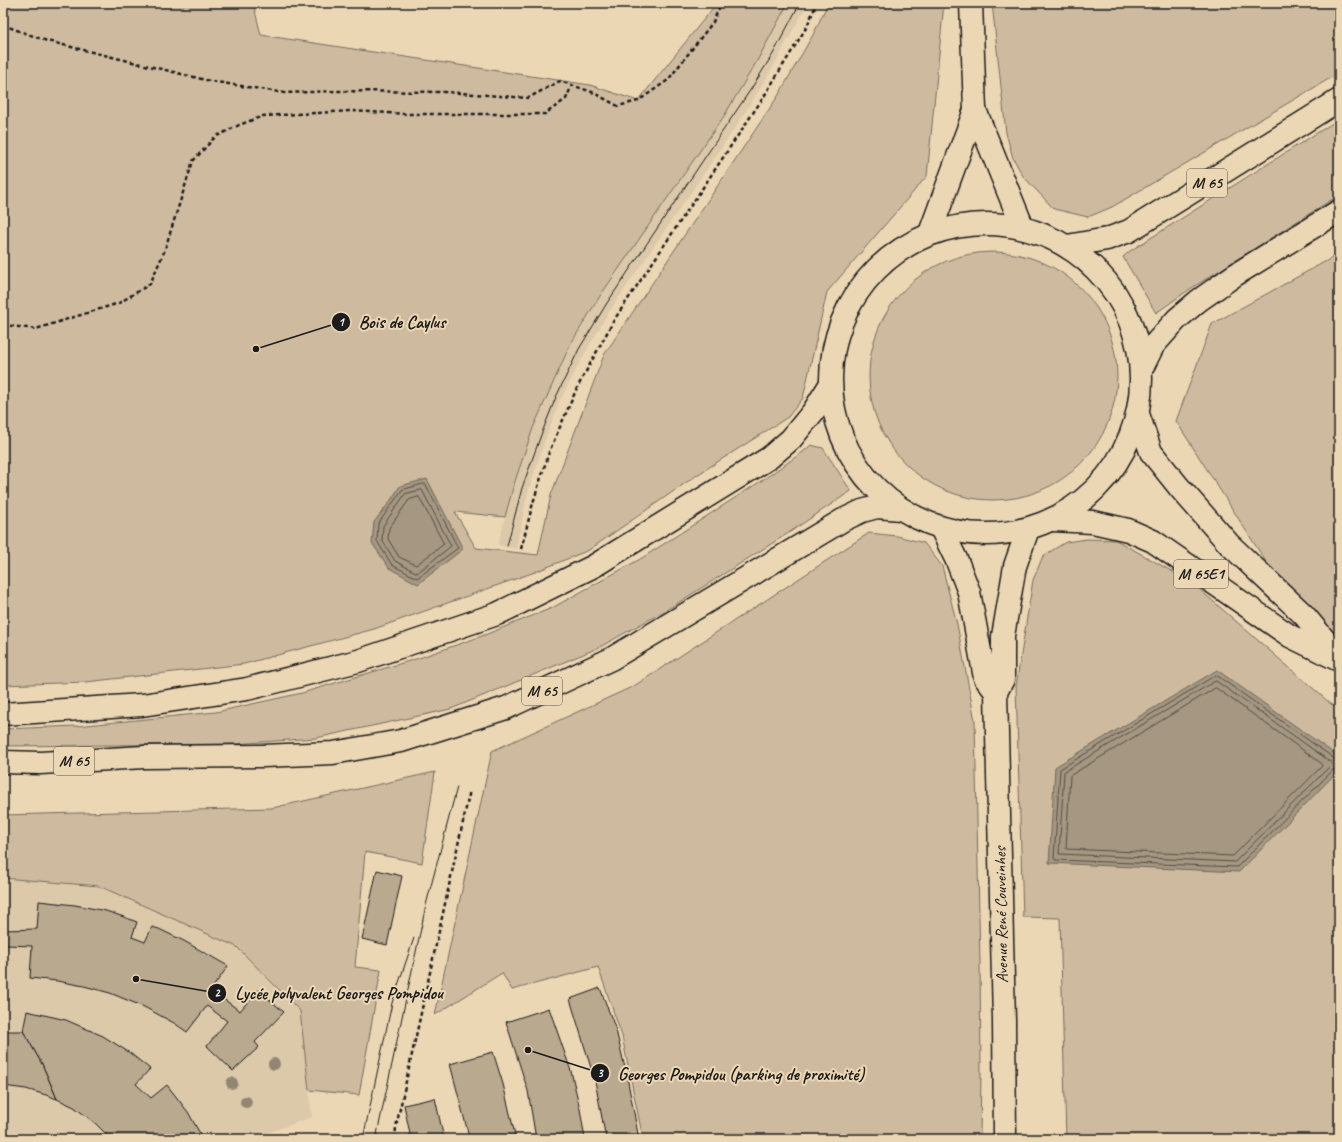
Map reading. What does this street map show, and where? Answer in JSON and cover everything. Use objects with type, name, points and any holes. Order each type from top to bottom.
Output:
[{"type":"main road","points":[[971,3],[975,110],[1023,228]]},
{"type":"main road","name":"M 65","points":[[1067,246],[1107,239],[1129,231],[1339,100]]},
{"type":"main road","points":[[930,233],[975,110]]},
{"type":"main road","points":[[1141,370],[1153,346],[1177,319],[1198,301],[1236,275],[1339,211]]},
{"type":"main road","points":[[992,223],[1023,228],[1045,235],[1067,246],[1087,261],[1105,279],[1119,299],[1130,322],[1136,340],[1141,370],[1138,414],[1126,447],[1107,477],[1082,501],[1052,520],[1028,529],[999,534],[970,534],[941,528],[901,509],[872,486],[850,456],[836,422],[830,385],[835,337],[855,293],[888,257],[930,233],[960,225],[992,223]]},
{"type":"main road","points":[[3,714],[142,705],[247,689],[358,661],[497,614],[594,566],[769,458],[791,439],[813,412],[830,385]]},
{"type":"main road","name":"M 65E1","points":[[1138,414],[1151,452],[1179,487],[1229,544],[1304,615],[1339,657]]},
{"type":"main road","name":"M 65","points":[[3,762],[40,763],[144,757],[263,756],[333,753],[401,741],[506,708],[611,659],[842,520],[862,511],[877,507],[901,509]]},
{"type":"main road","name":"M 65E1","points":[[1052,520],[1093,522],[1128,530],[1153,541],[1290,636],[1339,660]]},
{"type":"main road","points":[[941,528],[957,561],[969,592],[985,678],[996,692]]},
{"type":"main road","name":"Avenue René Couveinhes","points":[[1005,1139],[996,692],[1003,679],[1003,636],[1015,566],[1028,529]]},
{"type":"path","points":[[3,25],[47,41],[210,81],[285,93],[336,91],[445,92],[528,98],[560,81],[592,92],[618,106],[638,101],[668,80],[713,22],[721,3]]},
{"type":"path","points":[[521,549],[533,503],[549,452],[577,388],[614,320],[763,98],[806,28],[817,3]]},
{"type":"path","points":[[3,325],[36,329],[118,303],[150,284],[164,252],[193,161],[215,137],[238,125],[263,116],[351,111],[408,114],[545,114],[566,99],[572,85]]},
{"type":"path","points":[[395,1139],[396,1127],[470,790]]},
{"type":"shaded area","points":[[3,3],[253,3],[261,35],[590,85],[638,101],[717,3],[788,3],[757,61],[724,116],[600,296],[570,345],[533,428],[514,484],[505,517],[455,512],[476,548],[538,555],[551,495],[604,355],[778,96],[814,33],[828,3],[944,3],[927,176],[827,292],[803,398],[788,417],[697,475],[589,550],[535,572],[374,629],[244,664],[86,682],[3,685]]},
{"type":"shaded area","points":[[788,3],[808,3],[772,69],[737,125],[607,315],[560,400],[527,496],[516,549],[498,545],[514,484],[533,428],[570,345],[600,296],[757,61]]},
{"type":"shaded area","points":[[992,3],[1339,3],[1339,73],[1112,207],[1088,217],[1054,209],[1023,176],[1013,158],[1006,133]]},
{"type":"shaded area","points":[[1339,119],[1339,195],[1190,289],[1156,313],[1123,257],[1130,251]]},
{"type":"shaded area","points":[[981,252],[1005,252],[1029,257],[1052,266],[1081,288],[1103,317],[1108,328],[1115,352],[1117,376],[1115,400],[1108,424],[1103,435],[1081,464],[1052,486],[1041,491],[1005,500],[981,500],[957,495],[934,486],[914,472],[897,455],[883,435],[874,412],[869,388],[869,364],[874,340],[883,317],[897,297],[914,280],[934,266],[957,257]]},
{"type":"shaded area","points":[[1339,254],[1339,676],[1176,421],[1212,324]]},
{"type":"shaded area","points":[[811,445],[823,448],[851,491],[787,534],[668,609],[598,648],[451,709],[316,738],[234,744],[3,746],[3,729],[77,726],[216,712],[302,693],[419,658],[482,636],[552,608],[642,558],[761,481]]},
{"type":"shaded area","points":[[869,533],[897,536],[924,543],[942,566],[957,624],[975,721],[980,964],[980,1139],[643,1139],[622,1036],[598,967],[512,990],[502,973],[435,1015],[492,751],[634,686]]},
{"type":"shaded area","points":[[1087,539],[1116,540],[1191,582],[1339,711],[1339,1139],[1066,1139],[1060,918],[1023,917],[1016,686],[1033,580],[1043,556],[1066,542]]},
{"type":"shaded area","points":[[435,772],[422,863],[365,852],[355,967],[381,970],[359,1095],[309,1090],[300,1011],[237,947],[99,886],[3,878],[3,815],[272,808]]},
{"type":"shaded area","points":[[3,878],[99,886],[237,947],[300,1011],[312,1117],[251,1139],[3,1139]]},
{"type":"water","points":[[427,479],[463,549],[418,584],[389,568],[372,543],[374,522],[400,486]]},
{"type":"water","points":[[1217,670],[1339,757],[1339,770],[1239,872],[1049,863],[1055,767]]},
{"type":"building","points":[[377,870],[402,876],[387,945],[362,939]]},
{"type":"building","points":[[39,901],[75,905],[106,911],[137,922],[132,937],[145,942],[152,927],[159,929],[184,941],[228,966],[211,990],[240,1011],[258,990],[284,1012],[255,1042],[259,1047],[233,1071],[207,1046],[227,1021],[207,1006],[187,1032],[174,1023],[144,1007],[110,993],[84,986],[30,978],[32,946],[6,945],[6,977],[3,977],[3,930],[37,929]]},
{"type":"building","points":[[600,988],[616,1030],[639,1139],[606,1139],[595,1081],[570,999]]},
{"type":"building","points":[[549,1008],[571,1071],[585,1139],[536,1139],[528,1091],[506,1022]]},
{"type":"building","points":[[27,1011],[66,1020],[103,1036],[130,1053],[150,1069],[136,1084],[151,1098],[167,1085],[188,1112],[203,1139],[111,1139],[96,1124],[74,1107],[57,1099],[42,1064],[23,1031]]},
{"type":"building","points":[[3,1031],[23,1031],[42,1064],[57,1099],[26,1089],[3,1086]]},
{"type":"building","points":[[493,1052],[503,1084],[516,1139],[469,1139],[450,1064]]},
{"type":"building","points":[[435,1098],[444,1139],[411,1139],[404,1105]]},
{"type":"tram line","points":[[507,546],[522,488],[541,435],[556,397],[579,349],[607,303],[751,89],[773,54],[800,3]]},
{"type":"tram line","points":[[376,1139],[426,905],[457,787]]},
{"type":"tram line","points":[[363,1139],[392,1003],[414,938]]},
{"type":"place","name":"Bois de Caylus","points":[[256,349]]},
{"type":"place","name":"Lycée polyvalent Georges Pompidou","points":[[136,979]]},
{"type":"place","name":"Georges Pompidou (parking de proximité)","points":[[528,1050]]}]
